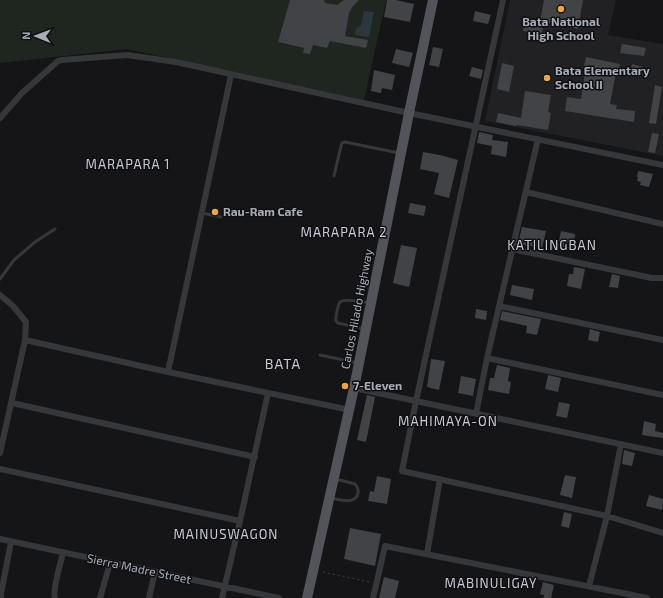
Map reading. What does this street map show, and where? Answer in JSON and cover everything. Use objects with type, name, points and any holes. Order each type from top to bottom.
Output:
[{"type":"main road","name":"Carlos Hilado Highway","points":[[307,598],[350,410],[433,0]]},
{"type":"street","points":[[503,0],[402,471],[607,516],[663,533]]},
{"type":"street","points":[[0,118],[22,93],[55,63],[62,60],[98,56],[127,55],[176,62],[409,113],[663,165]]},
{"type":"street","points":[[168,372],[232,75]]},
{"type":"street","points":[[476,414],[487,358],[538,139]]},
{"type":"street","points":[[526,192],[663,224]]},
{"type":"street","points":[[512,249],[652,278],[663,278]]},
{"type":"street","points":[[0,295],[13,306],[26,322],[26,340],[0,452]]},
{"type":"street","points":[[499,306],[663,340]]},
{"type":"street","points":[[26,340],[168,372],[350,410]]},
{"type":"street","points":[[487,358],[663,395]]},
{"type":"street","points":[[354,388],[663,453]]},
{"type":"street","points":[[222,598],[255,457],[268,393]]},
{"type":"street","points":[[12,403],[255,457]]},
{"type":"street","points":[[589,586],[607,516],[621,444]]},
{"type":"street","points":[[0,469],[240,522]]},
{"type":"street","points":[[427,554],[440,479]]},
{"type":"street","name":"Sierra Madre Street","points":[[0,539],[279,598]]},
{"type":"street","points":[[1,598],[11,542]]},
{"type":"street","points":[[373,598],[385,546],[647,598]]},
{"type":"street","points":[[55,598],[56,582],[63,553]]},
{"type":"street","points":[[100,598],[110,563]]},
{"type":"street","points":[[148,598],[155,572]]},
{"type":"lane","points":[[334,176],[342,143],[345,142],[401,153]]},
{"type":"lane","points":[[202,213],[221,217]]},
{"type":"lane","points":[[0,279],[14,260],[35,242],[54,229]]},
{"type":"lane","points":[[366,329],[338,324],[335,318],[339,304],[343,301],[371,303]]},
{"type":"lane","points":[[320,355],[359,363]]},
{"type":"lane","points":[[330,498],[350,500],[357,497],[358,493],[355,484],[334,478]]},
{"type":"path","points":[[314,570],[377,583]]},
{"type":"shaded area","points":[[0,0],[386,0],[364,100],[127,49],[0,63]]},
{"type":"shaded area","points":[[510,0],[616,0],[608,35],[663,44],[663,156],[485,121]]},
{"type":"shaded area","points":[[364,11],[374,12],[369,37],[355,35],[356,29],[361,25]]},
{"type":"building","points":[[290,0],[324,0],[325,3],[337,5],[344,0],[359,0],[349,13],[345,36],[368,40],[366,48],[330,41],[327,48],[313,45],[310,54],[303,53],[304,48],[278,42]]},
{"type":"building","points":[[387,0],[396,0],[414,4],[410,22],[384,17]]},
{"type":"building","points":[[544,0],[583,0],[578,29],[540,21]]},
{"type":"building","points":[[475,11],[491,15],[488,24],[473,21]]},
{"type":"building","points":[[524,24],[543,28],[541,35],[523,31]]},
{"type":"building","points":[[622,44],[646,48],[644,56],[620,53]]},
{"type":"building","points":[[433,47],[443,49],[439,67],[429,65]]},
{"type":"building","points":[[396,49],[413,53],[409,67],[392,63]]},
{"type":"building","points":[[586,57],[620,64],[618,73],[616,72],[610,104],[617,105],[616,109],[635,111],[634,122],[565,111],[567,97],[581,99]]},
{"type":"building","points":[[502,63],[514,66],[509,92],[497,89]]},
{"type":"building","points":[[632,64],[643,67],[640,76],[630,74]]},
{"type":"building","points":[[472,67],[483,70],[481,79],[469,76]]},
{"type":"building","points":[[374,70],[395,75],[392,90],[382,88],[381,93],[371,91]]},
{"type":"building","points":[[655,85],[662,87],[656,124],[649,123]]},
{"type":"building","points":[[525,91],[551,95],[548,112],[551,113],[548,130],[496,122],[498,113],[521,118]]},
{"type":"building","points":[[479,132],[493,135],[492,140],[508,142],[506,157],[491,154],[492,146],[477,143]]},
{"type":"building","points":[[652,133],[659,134],[655,153],[648,152]]},
{"type":"building","points":[[423,152],[458,160],[449,198],[434,194],[439,173],[420,169]]},
{"type":"building","points":[[638,171],[653,174],[649,187],[640,185],[641,182],[637,181]]},
{"type":"building","points":[[410,203],[426,206],[424,216],[408,213]]},
{"type":"building","points":[[522,227],[546,231],[542,248],[518,244]]},
{"type":"building","points":[[561,231],[575,234],[573,249],[558,246]]},
{"type":"building","points":[[401,245],[417,248],[409,287],[393,283]]},
{"type":"building","points":[[574,267],[585,269],[581,289],[567,286],[569,274],[573,274]]},
{"type":"building","points":[[612,274],[620,276],[618,288],[609,287]]},
{"type":"building","points":[[512,285],[534,289],[532,300],[510,295]]},
{"type":"building","points":[[476,309],[487,311],[486,320],[475,318]]},
{"type":"building","points":[[502,311],[541,319],[537,335],[526,333],[527,326],[500,320]]},
{"type":"building","points":[[590,329],[600,332],[598,342],[588,340]]},
{"type":"building","points":[[431,359],[445,361],[439,390],[427,387]]},
{"type":"building","points":[[497,365],[510,368],[508,381],[511,382],[509,394],[488,390],[490,378],[494,378]]},
{"type":"building","points":[[548,375],[561,378],[558,392],[545,389]]},
{"type":"building","points":[[461,376],[476,379],[473,396],[458,393]]},
{"type":"building","points":[[367,395],[375,397],[366,442],[357,440]]},
{"type":"building","points":[[559,402],[570,404],[567,418],[556,416]]},
{"type":"building","points":[[644,421],[656,424],[655,431],[663,433],[663,438],[642,435]]},
{"type":"building","points":[[624,450],[635,453],[632,466],[622,464]]},
{"type":"building","points":[[565,475],[576,477],[572,498],[560,495]]},
{"type":"building","points":[[377,476],[391,479],[387,504],[368,501],[370,491],[374,492]]},
{"type":"building","points":[[649,495],[663,499],[662,510],[646,506]]},
{"type":"building","points":[[564,512],[572,514],[569,528],[561,526]]},
{"type":"building","points":[[350,528],[381,534],[375,566],[344,559]]},
{"type":"building","points":[[384,577],[399,581],[395,598],[379,598]]},
{"type":"building","points":[[543,582],[554,585],[551,598],[544,598],[544,595],[540,594]]},
{"type":"place","name":"Bata National High School","points":[[561,9]]},
{"type":"place","name":"Bata Elementary School II","points":[[547,78]]},
{"type":"place","name":"Rau-Ram Cafe","points":[[215,212]]},
{"type":"place","name":"7-Eleven","points":[[345,386]]},
{"type":"district","name":"MARAPARA 1","points":[[128,164]]},
{"type":"district","name":"MARAPARA 2","points":[[344,232]]},
{"type":"district","name":"KATILINGBAN","points":[[552,245]]},
{"type":"district","name":"BATA","points":[[283,364]]},
{"type":"district","name":"MAHIMAYA-ON","points":[[448,421]]},
{"type":"district","name":"MAINUSWAGON","points":[[226,534]]},
{"type":"district","name":"MABINULIGAY","points":[[491,583]]}]
